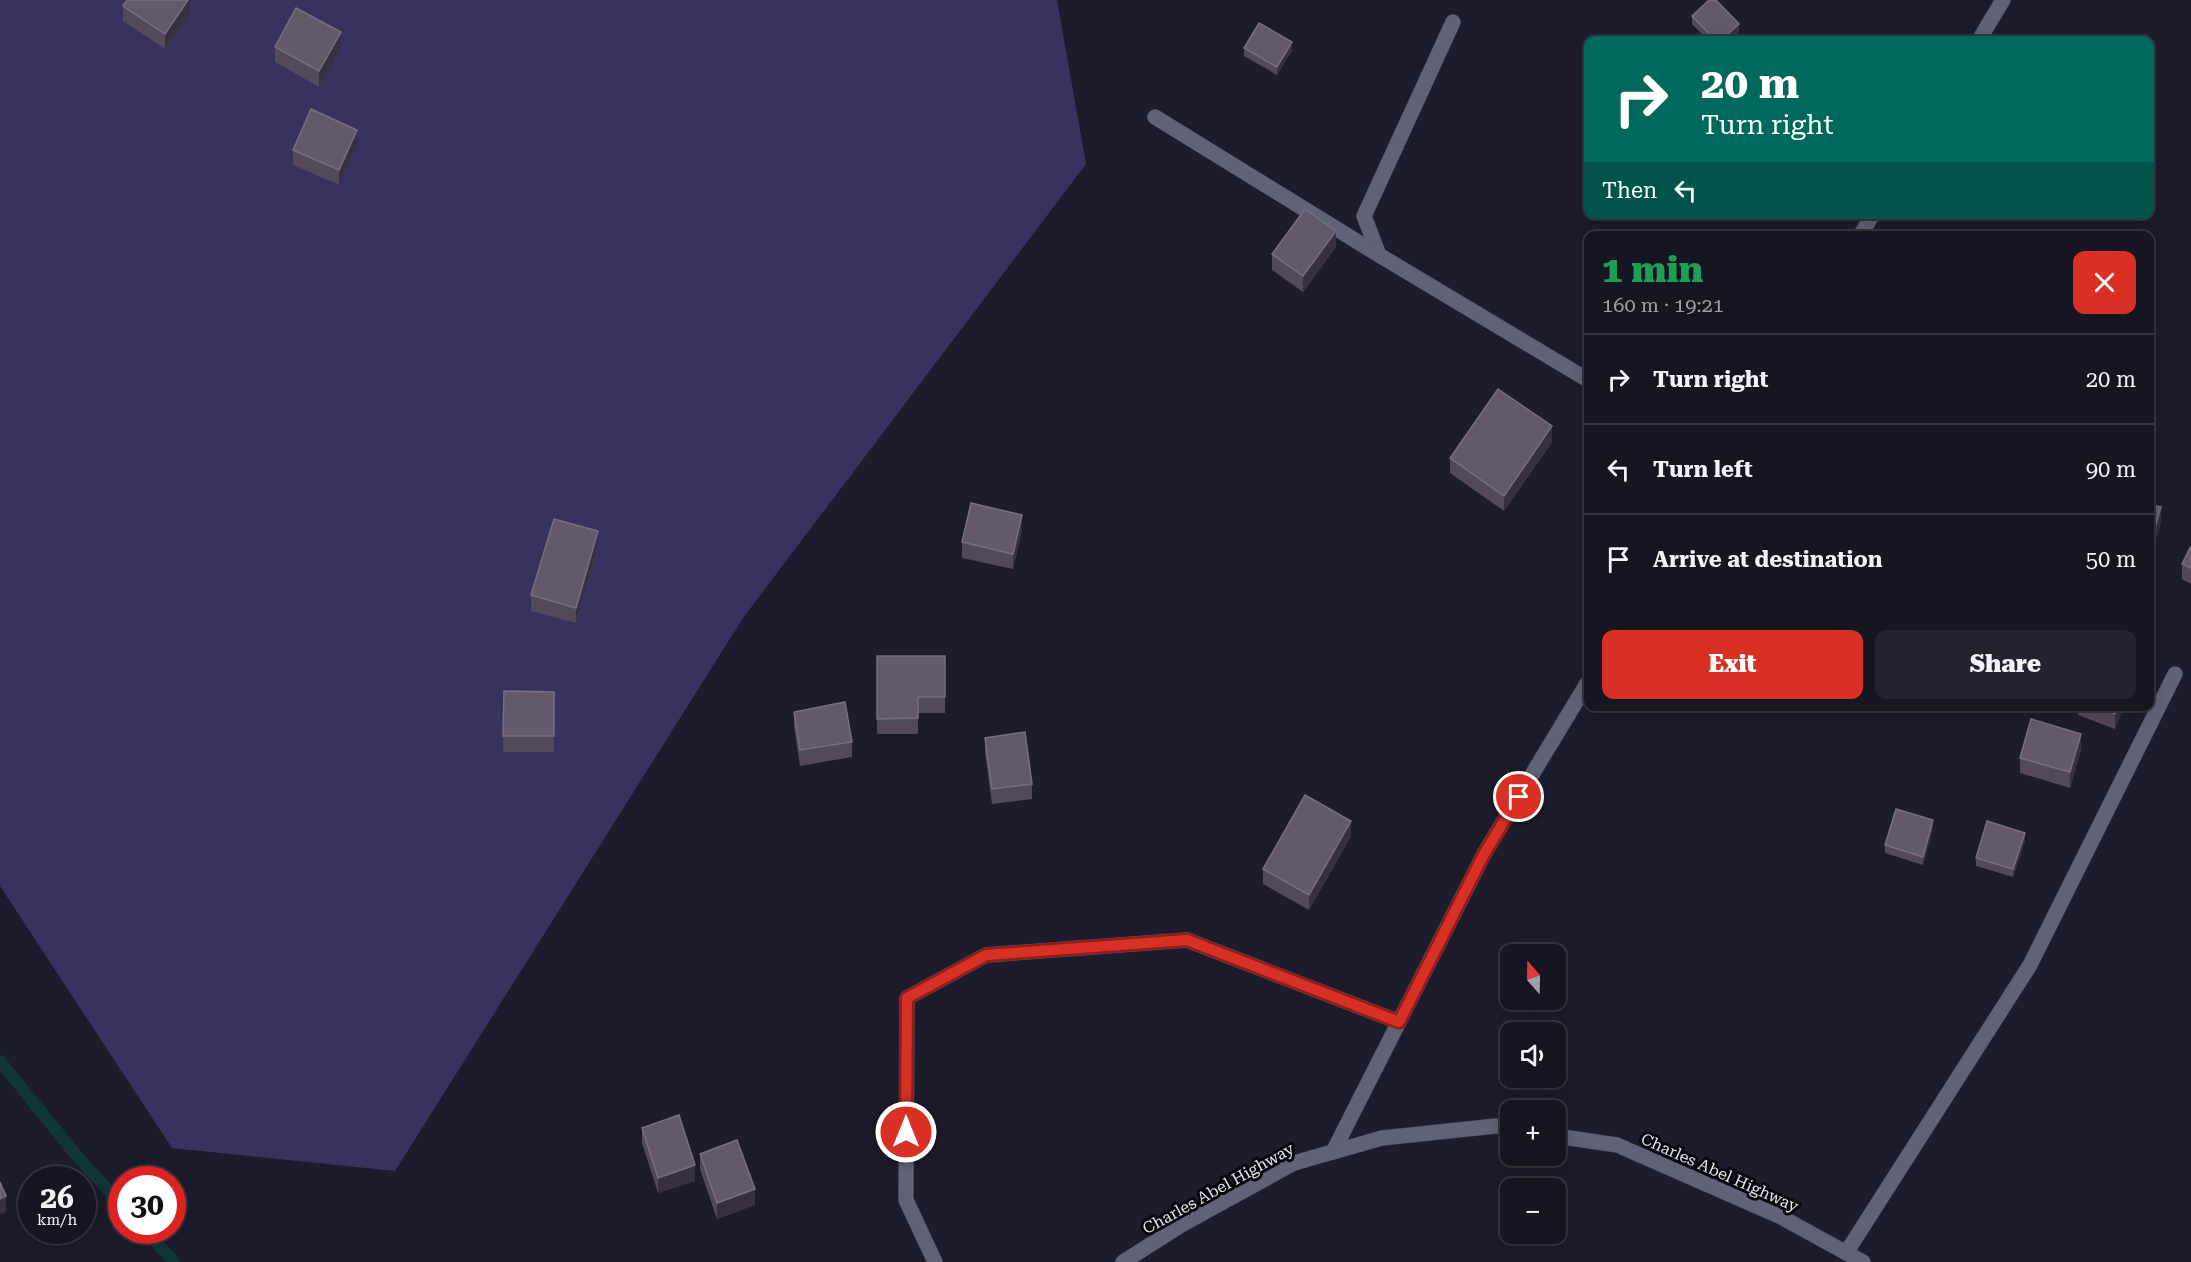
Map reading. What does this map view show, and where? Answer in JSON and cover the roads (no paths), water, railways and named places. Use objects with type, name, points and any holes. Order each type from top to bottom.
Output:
[{"type":"street","points":[[1981,36],[2003,0]]},
{"type":"street","points":[[1379,255],[1364,216],[1453,22]]},
{"type":"street","points":[[1155,117],[1584,378]]},
{"type":"street","points":[[1846,1252],[2030,965],[2175,674]]},
{"type":"street","points":[[1333,1152],[1484,854],[1584,689]]},
{"type":"street","points":[[935,1262],[906,1200],[907,998],[986,955],[1187,940],[1399,1022]]},
{"type":"street","name":"Charles Abel Highway","points":[[1124,1262],[1183,1224],[1294,1163],[1382,1138],[1500,1127]]},
{"type":"street","name":"Charles Abel Highway","points":[[1566,1137],[1617,1145],[1781,1216],[1863,1262]]},
{"type":"waterway","points":[[0,1061],[76,1155],[108,1190]]},
{"type":"waterway","points":[[158,1244],[174,1262]]}]
